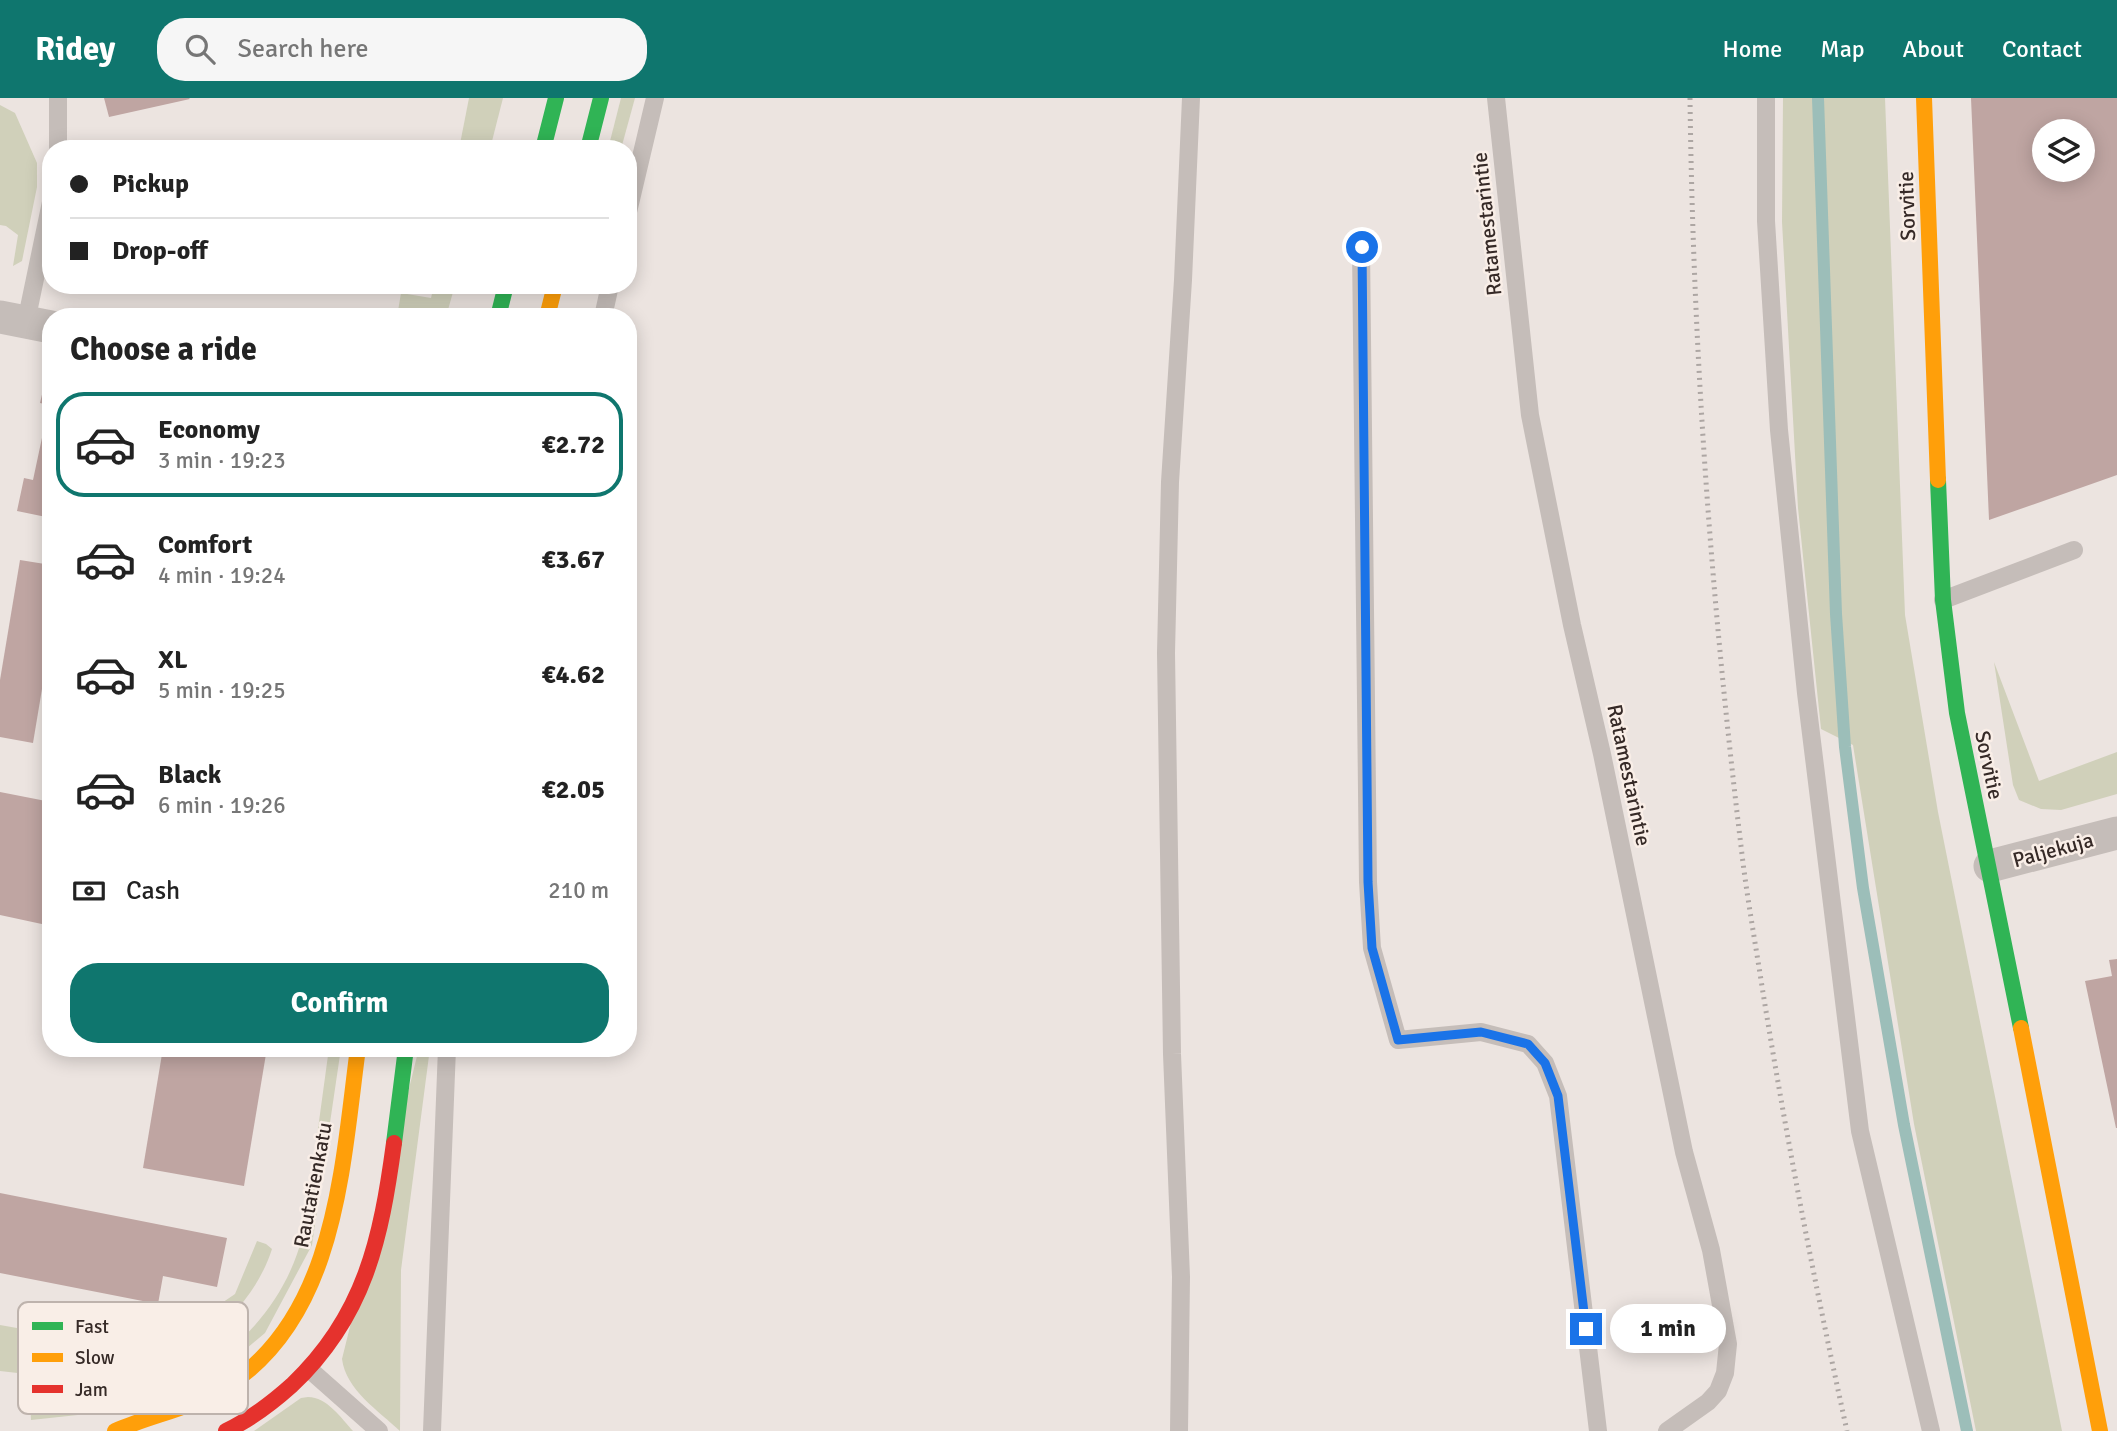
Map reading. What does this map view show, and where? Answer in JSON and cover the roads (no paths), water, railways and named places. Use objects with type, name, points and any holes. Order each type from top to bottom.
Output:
[{"type":"street","points":[[545,140],[556,98]]},
{"type":"street","points":[[590,140],[601,98]]},
{"type":"street","name":"Sorvitie","points":[[1924,98],[1943,600],[1956,713],[1990,866],[2100,1431]]},
{"type":"street","name":"Paljekuja","points":[[1990,866],[2117,833]]},
{"type":"street","name":"Rautatienkatu","points":[[248,1370],[265,1357],[292,1323],[323,1251],[332,1213],[357,1057]]},
{"type":"street","points":[[226,1431],[266,1408],[309,1369],[351,1311],[369,1264],[383,1206],[404,1057]]},
{"type":"street","name":"Rautatienkatu","points":[[115,1431],[131,1423],[163,1414]]},
{"type":"lane","points":[[58,98],[58,140]]},
{"type":"lane","points":[[637,174],[655,98]]},
{"type":"lane","points":[[1179,1431],[1181,1277],[1172,1040],[1166,653],[1170,482],[1191,98]]},
{"type":"lane","name":"Ratamestarintie","points":[[1496,98],[1530,415],[1684,1152],[1711,1250],[1728,1343],[1725,1373],[1718,1391],[1708,1402],[1667,1431]]},
{"type":"lane","points":[[1766,98],[1766,221],[1779,430],[1811,734],[1860,1131],[1931,1431]]},
{"type":"lane","points":[[26,322],[42,245]]},
{"type":"lane","points":[[1362,247],[1368,882],[1372,948],[1398,1040],[1481,1032],[1528,1044],[1545,1063],[1558,1096],[1598,1431]]},
{"type":"lane","points":[[1943,600],[2074,550]]},
{"type":"lane","points":[[432,1431],[447,1057]]},
{"type":"lane","points":[[309,1369],[379,1431]]},
{"type":"waterway","points":[[1818,98],[1836,614],[1845,747],[1863,888],[1904,1125],[1967,1431]]},
{"type":"railway","points":[[1690,98],[1695,285],[1705,473],[1730,753],[1748,896],[1790,1150],[1847,1431]]}]
